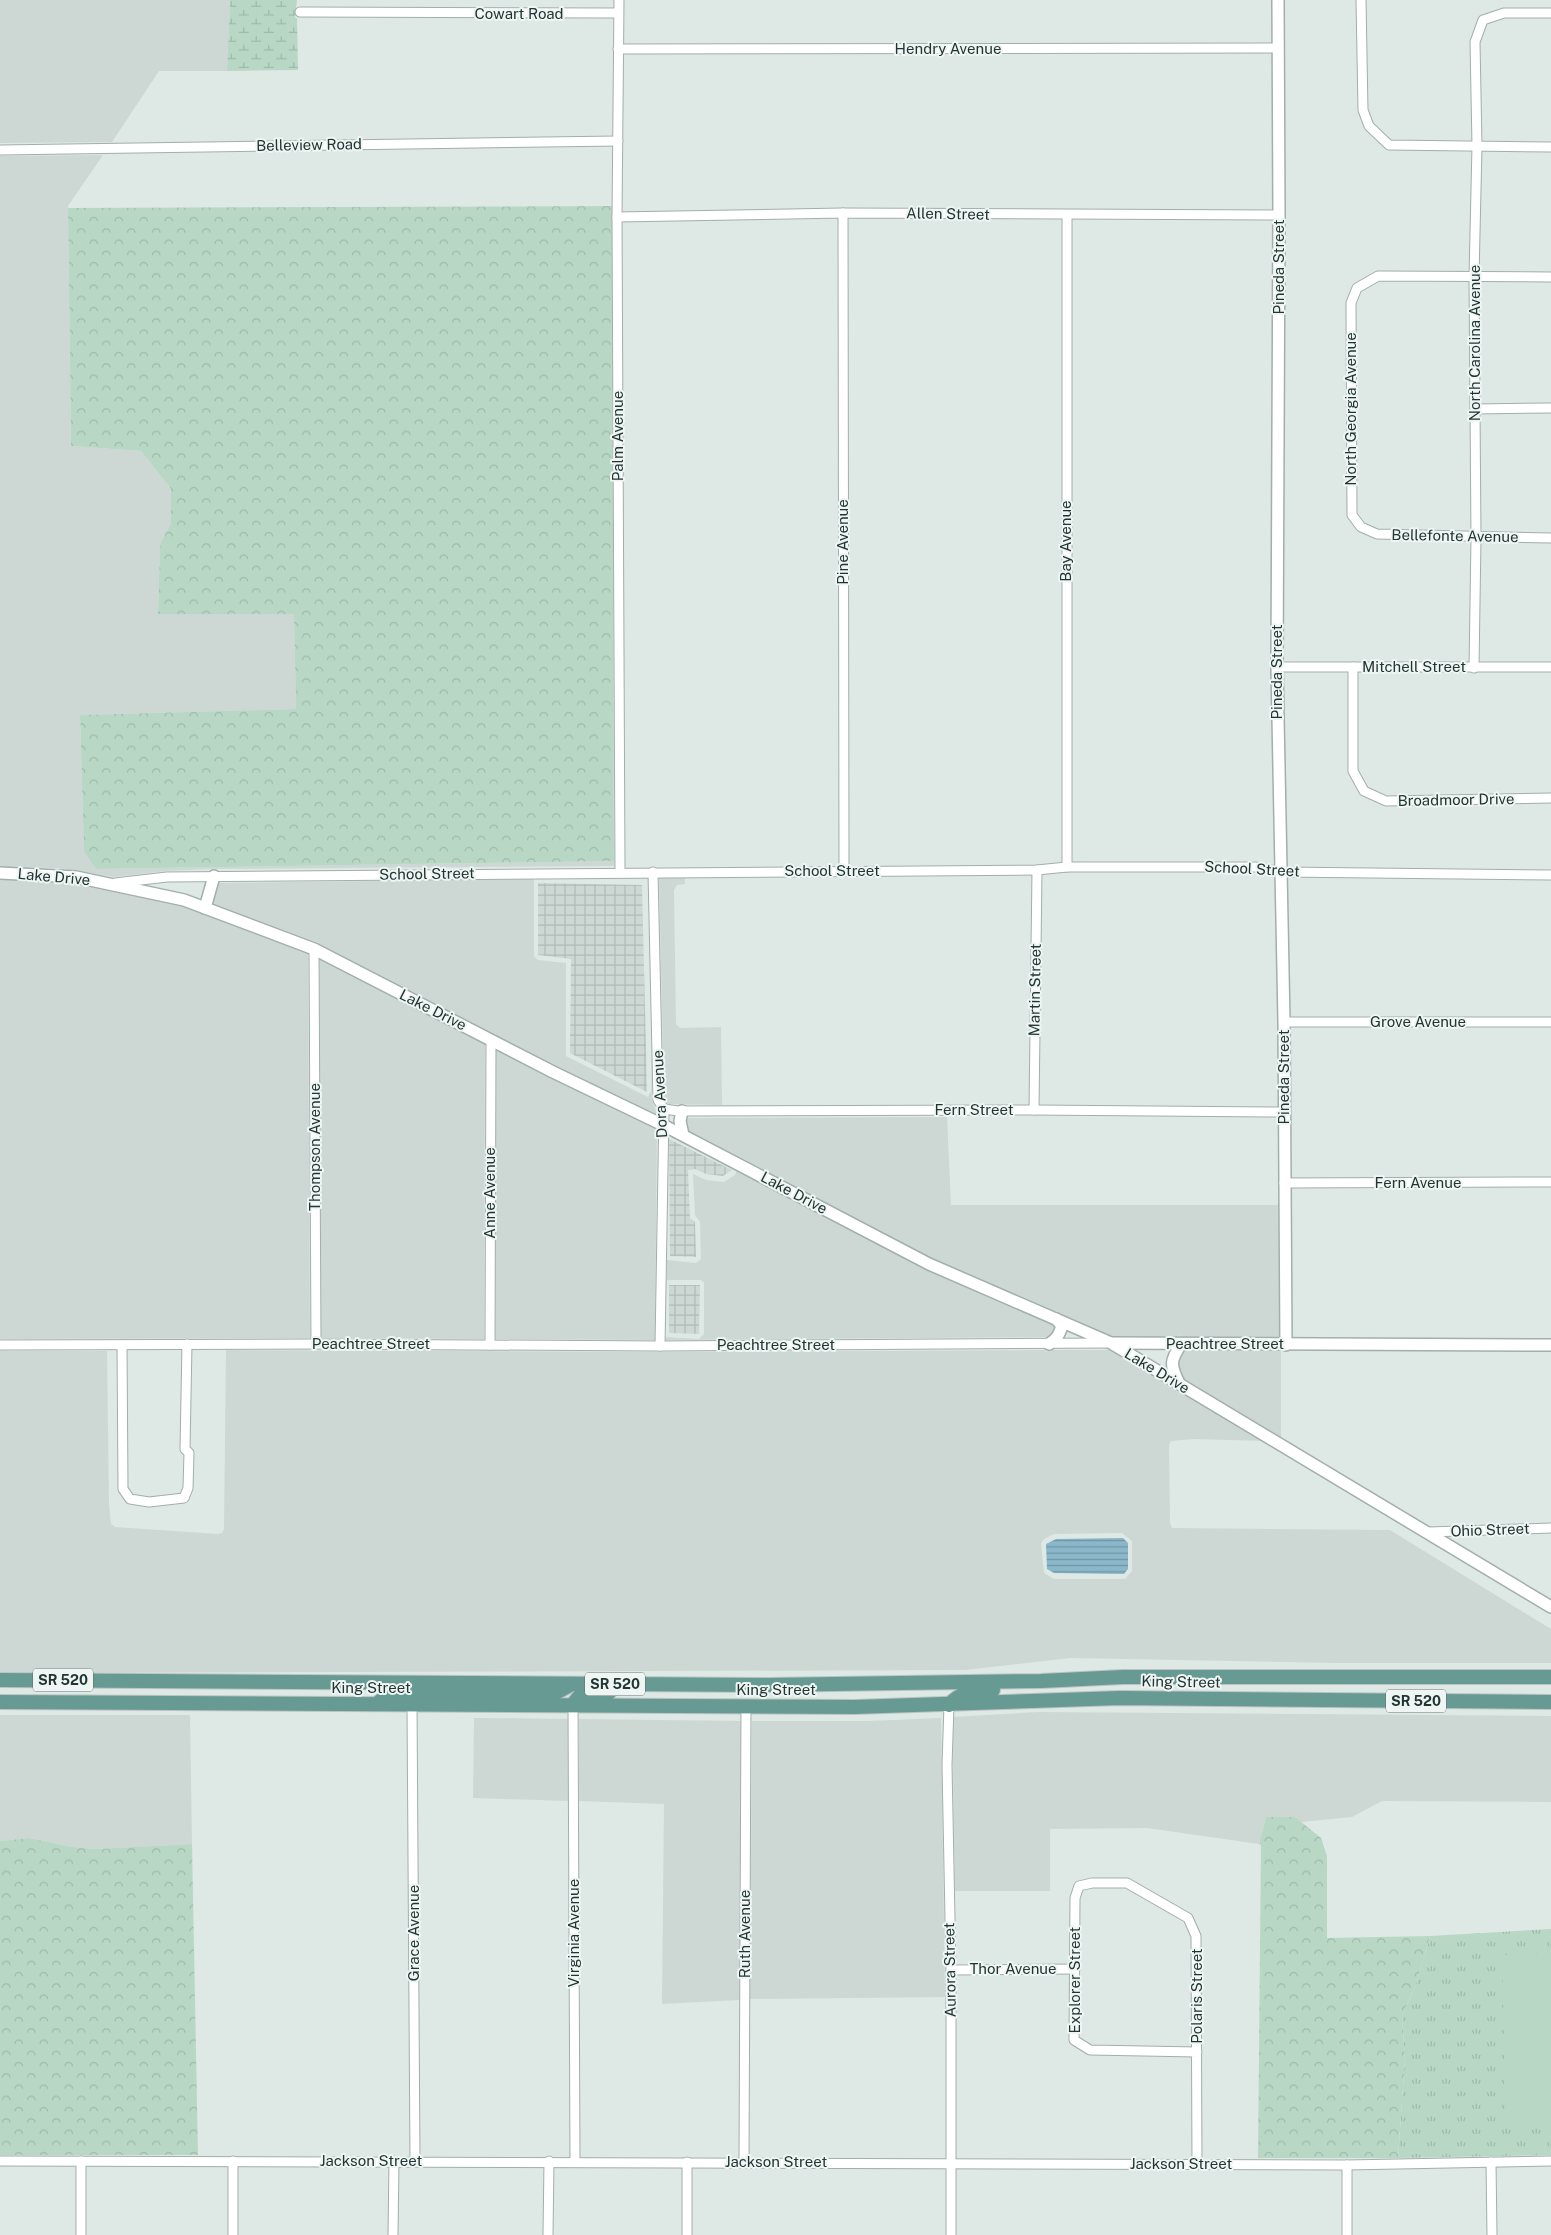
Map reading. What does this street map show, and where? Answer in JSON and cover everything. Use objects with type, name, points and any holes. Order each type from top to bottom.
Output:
[{"type":"main road","name":"King Street","points":[[0,1680],[764,1685],[1042,1681],[1123,1677],[1551,1677]]},
{"type":"main road","points":[[1076,1700],[1087,1690],[1150,1690],[1177,1678]]},
{"type":"main road","points":[[948,1705],[956,1697],[964,1693],[1030,1688],[1042,1681]]},
{"type":"main road","points":[[377,1704],[388,1694],[554,1694],[573,1684]]},
{"type":"main road","points":[[573,1704],[581,1694],[760,1692],[764,1685]]},
{"type":"main road","name":"King Street","points":[[0,1702],[746,1706],[948,1705],[1130,1698],[1551,1702]]},
{"type":"street","name":"Palm Avenue","points":[[619,0],[617,217],[620,872]]},
{"type":"street","name":"Pineda Street","points":[[1278,0],[1279,215],[1276,667],[1282,872],[1286,1345]]},
{"type":"street","points":[[1362,0],[1363,110],[1369,126],[1389,145],[1551,146]]},
{"type":"street","name":"Cowart Road","points":[[300,12],[618,13]]},
{"type":"street","name":"North Carolina Avenue","points":[[1474,668],[1476,538],[1474,277],[1477,146],[1475,42],[1483,20],[1504,12],[1551,13]]},
{"type":"street","name":"Hendry Avenue","points":[[618,49],[1278,48]]},
{"type":"street","name":"Belleview Road","points":[[0,150],[618,142]]},
{"type":"street","name":"Allen Street","points":[[617,217],[843,213],[1279,215]]},
{"type":"street","name":"Pine Avenue","points":[[843,213],[844,870]]},
{"type":"street","name":"Bay Avenue","points":[[1067,867],[1068,215]]},
{"type":"street","name":"North Georgia Avenue","points":[[1361,527],[1352,515],[1351,303],[1357,288],[1378,276],[1474,277]]},
{"type":"street","points":[[1474,277],[1551,277]]},
{"type":"street","points":[[1475,409],[1551,408]]},
{"type":"street","name":"Bellefonte Avenue","points":[[1361,527],[1377,534],[1476,538],[1551,538]]},
{"type":"street","name":"Mitchell Street","points":[[1276,667],[1551,667]]},
{"type":"street","name":"Broadmoor Drive","points":[[1353,667],[1354,771],[1364,791],[1386,801],[1551,798]]},
{"type":"street","name":"School Street","points":[[113,883],[167,877],[214,876],[1036,870],[1067,867],[1255,867],[1282,872],[1551,875]]},
{"type":"street","name":"Martin Street","points":[[1034,1110],[1036,870]]},
{"type":"street","name":"Dora Avenue","points":[[653,872],[658,1100],[664,1109],[660,1346]]},
{"type":"street","name":"Lake Drive","points":[[0,873],[62,875],[113,883],[184,900],[314,949],[491,1040],[683,1135],[929,1264],[1111,1343],[1429,1532],[1551,1607]]},
{"type":"street","points":[[205,908],[214,876]]},
{"type":"street","name":"Thompson Avenue","points":[[314,949],[316,1344]]},
{"type":"street","name":"Grove Avenue","points":[[1284,1022],[1551,1022]]},
{"type":"street","name":"Anne Avenue","points":[[490,1345],[491,1040]]},
{"type":"street","name":"Fern Street","points":[[664,1109],[682,1111],[1034,1110],[1284,1112]]},
{"type":"street","points":[[682,1111],[680,1121],[683,1135]]},
{"type":"street","name":"Fern Avenue","points":[[1284,1183],[1551,1182]]},
{"type":"street","points":[[1049,1344],[1056,1339],[1062,1326],[1056,1319]]},
{"type":"street","name":"Peachtree Street","points":[[0,1345],[660,1346],[1111,1343],[1551,1345]]},
{"type":"street","points":[[122,1345],[123,1489],[130,1499],[149,1502],[184,1498],[188,1488],[189,1453],[185,1449],[187,1344]]},
{"type":"street","points":[[1179,1384],[1171,1368],[1173,1356],[1181,1344]]},
{"type":"street","name":"Ohio Street","points":[[1429,1532],[1551,1528]]},
{"type":"street","name":"Grace Avenue","points":[[412,1704],[415,2161]]},
{"type":"street","name":"Virginia Avenue","points":[[573,1704],[575,2161]]},
{"type":"street","name":"Aurora Street","points":[[948,1705],[951,2235]]},
{"type":"street","name":"Ruth Avenue","points":[[744,2162],[746,1706]]},
{"type":"street","name":"Polaris Street","points":[[1079,1886],[1092,1883],[1127,1883],[1188,1918],[1196,1936],[1197,2164]]},
{"type":"street","name":"Explorer Street","points":[[1079,1886],[1075,1898],[1074,2040],[1090,2050],[1197,2052]]},
{"type":"street","name":"Thor Avenue","points":[[951,1970],[1075,1969]]},
{"type":"street","points":[[393,2235],[394,2161]]},
{"type":"street","points":[[548,2235],[549,2161]]},
{"type":"street","name":"Jackson Street","points":[[0,2162],[575,2161],[1347,2165],[1551,2161]]},
{"type":"street","points":[[81,2162],[81,2235]]},
{"type":"street","points":[[233,2162],[233,2235]]},
{"type":"street","points":[[687,2162],[687,2235]]},
{"type":"street","points":[[1491,2162],[1492,2235]]},
{"type":"street","points":[[1347,2165],[1347,2235]]},
{"type":"shaded area","points":[[0,0],[230,0],[227,71],[159,71],[112,142],[0,143]]},
{"type":"shaded area","points":[[103,155],[68,206],[71,446],[141,451],[171,489],[171,523],[160,544],[158,614],[294,614],[296,709],[80,715],[84,852],[96,869],[614,861],[614,866],[211,869],[166,871],[113,877],[56,868],[0,867],[0,156]]},
{"type":"shaded area","points":[[659,878],[685,878],[685,884],[677,885],[674,890],[676,1024],[680,1028],[721,1027],[722,1105],[667,1104],[664,1098]]},
{"type":"shaded area","points":[[0,879],[75,883],[183,906],[308,954],[310,1338],[0,1339]]},
{"type":"shaded area","points":[[534,879],[534,956],[538,960],[566,963],[566,1056],[648,1097],[651,1091],[651,1021],[652,1100],[658,1116],[555,1066],[496,1036],[496,1034],[492,1034],[319,945],[319,943],[212,904],[218,883]]},
{"type":"shaded area","points":[[538,883],[642,885],[647,1092],[570,1053],[571,959],[538,955]]},
{"type":"shaded area","points":[[319,959],[485,1044],[484,1339],[321,1338]]},
{"type":"shaded area","points":[[496,1050],[657,1129],[655,1340],[495,1339]]},
{"type":"shaded area","points":[[947,1117],[951,1205],[1279,1205],[1280,1338],[1182,1338],[1179,1335],[1178,1337],[1112,1337],[1056,1311],[1054,1312],[932,1259],[688,1131],[685,1121],[686,1118]]},
{"type":"shaded area","points":[[669,1139],[732,1170],[723,1176],[706,1174],[695,1169],[688,1170],[690,1218],[695,1222],[696,1257],[670,1256]]},
{"type":"shaded area","points":[[737,1170],[927,1270],[1053,1325],[1055,1328],[1053,1335],[1047,1337],[666,1340],[666,1337],[699,1339],[704,1334],[704,1282],[700,1280],[667,1280],[667,1260],[696,1263],[701,1259],[700,1222],[695,1215],[693,1174],[706,1180],[724,1182],[735,1175]]},
{"type":"shaded area","points":[[669,1285],[700,1285],[699,1334],[669,1333]]},
{"type":"shaded area","points":[[226,1350],[666,1352],[1045,1350],[1046,1352],[1050,1350],[1110,1350],[1175,1388],[1177,1392],[1179,1391],[1264,1441],[1194,1439],[1171,1441],[1169,1445],[1170,1523],[1172,1528],[1390,1530],[1551,1629],[1551,1663],[1335,1663],[1071,1658],[965,1670],[0,1673],[0,1351],[107,1351],[109,1504],[111,1524],[115,1527],[218,1534],[222,1533],[224,1529]],"holes":[[[1122,1533],[1132,1541],[1132,1571],[1125,1579],[1054,1579],[1044,1573],[1041,1543],[1044,1539],[1054,1534]]]},
{"type":"shaded area","points":[[1184,1350],[1281,1351],[1281,1437],[1183,1379],[1177,1367]]},
{"type":"shaded area","points":[[1038,1712],[1551,1716],[1551,1802],[1382,1801],[1352,1817],[1301,1822],[1295,1817],[1266,1817],[1259,1844],[1147,1828],[1050,1829],[1050,1891],[955,1891],[952,1717]]},
{"type":"shaded area","points":[[0,1715],[190,1715],[192,1844],[96,1849],[73,1847],[29,1838],[0,1841]]},
{"type":"shaded area","points":[[474,1718],[568,1719],[568,1801],[473,1798]]},
{"type":"shaded area","points":[[941,1718],[945,1997],[750,1999],[752,1721],[869,1721]]},
{"type":"shaded area","points":[[579,1719],[741,1721],[739,2000],[662,2004],[664,1804],[579,1801]]},
{"type":"green space","points":[[230,0],[297,0],[295,18],[297,18],[298,70],[227,71]]},
{"type":"green space","points":[[612,206],[614,861],[96,869],[84,852],[80,715],[296,709],[294,614],[158,614],[160,544],[171,523],[171,489],[141,451],[71,446],[68,208]]},
{"type":"green space","points":[[1266,1817],[1295,1817],[1321,1838],[1327,1856],[1327,1938],[1430,1936],[1416,1984],[1402,2016],[1405,2059],[1398,2158],[1258,2158],[1261,1845],[1259,1844]]},
{"type":"green space","points":[[29,1838],[73,1847],[96,1849],[192,1844],[198,2155],[0,2155],[0,1841]]},
{"type":"green space","points":[[1551,1929],[1551,2155],[1398,2158],[1405,2059],[1402,2016],[1416,1984],[1430,1936]]},
{"type":"green space","points":[[1551,1954],[1551,2123],[1506,2124],[1502,1955]]},
{"type":"water","points":[[1123,1538],[1128,1543],[1128,1569],[1124,1574],[1054,1573],[1047,1569],[1046,1544],[1056,1539]]}]
